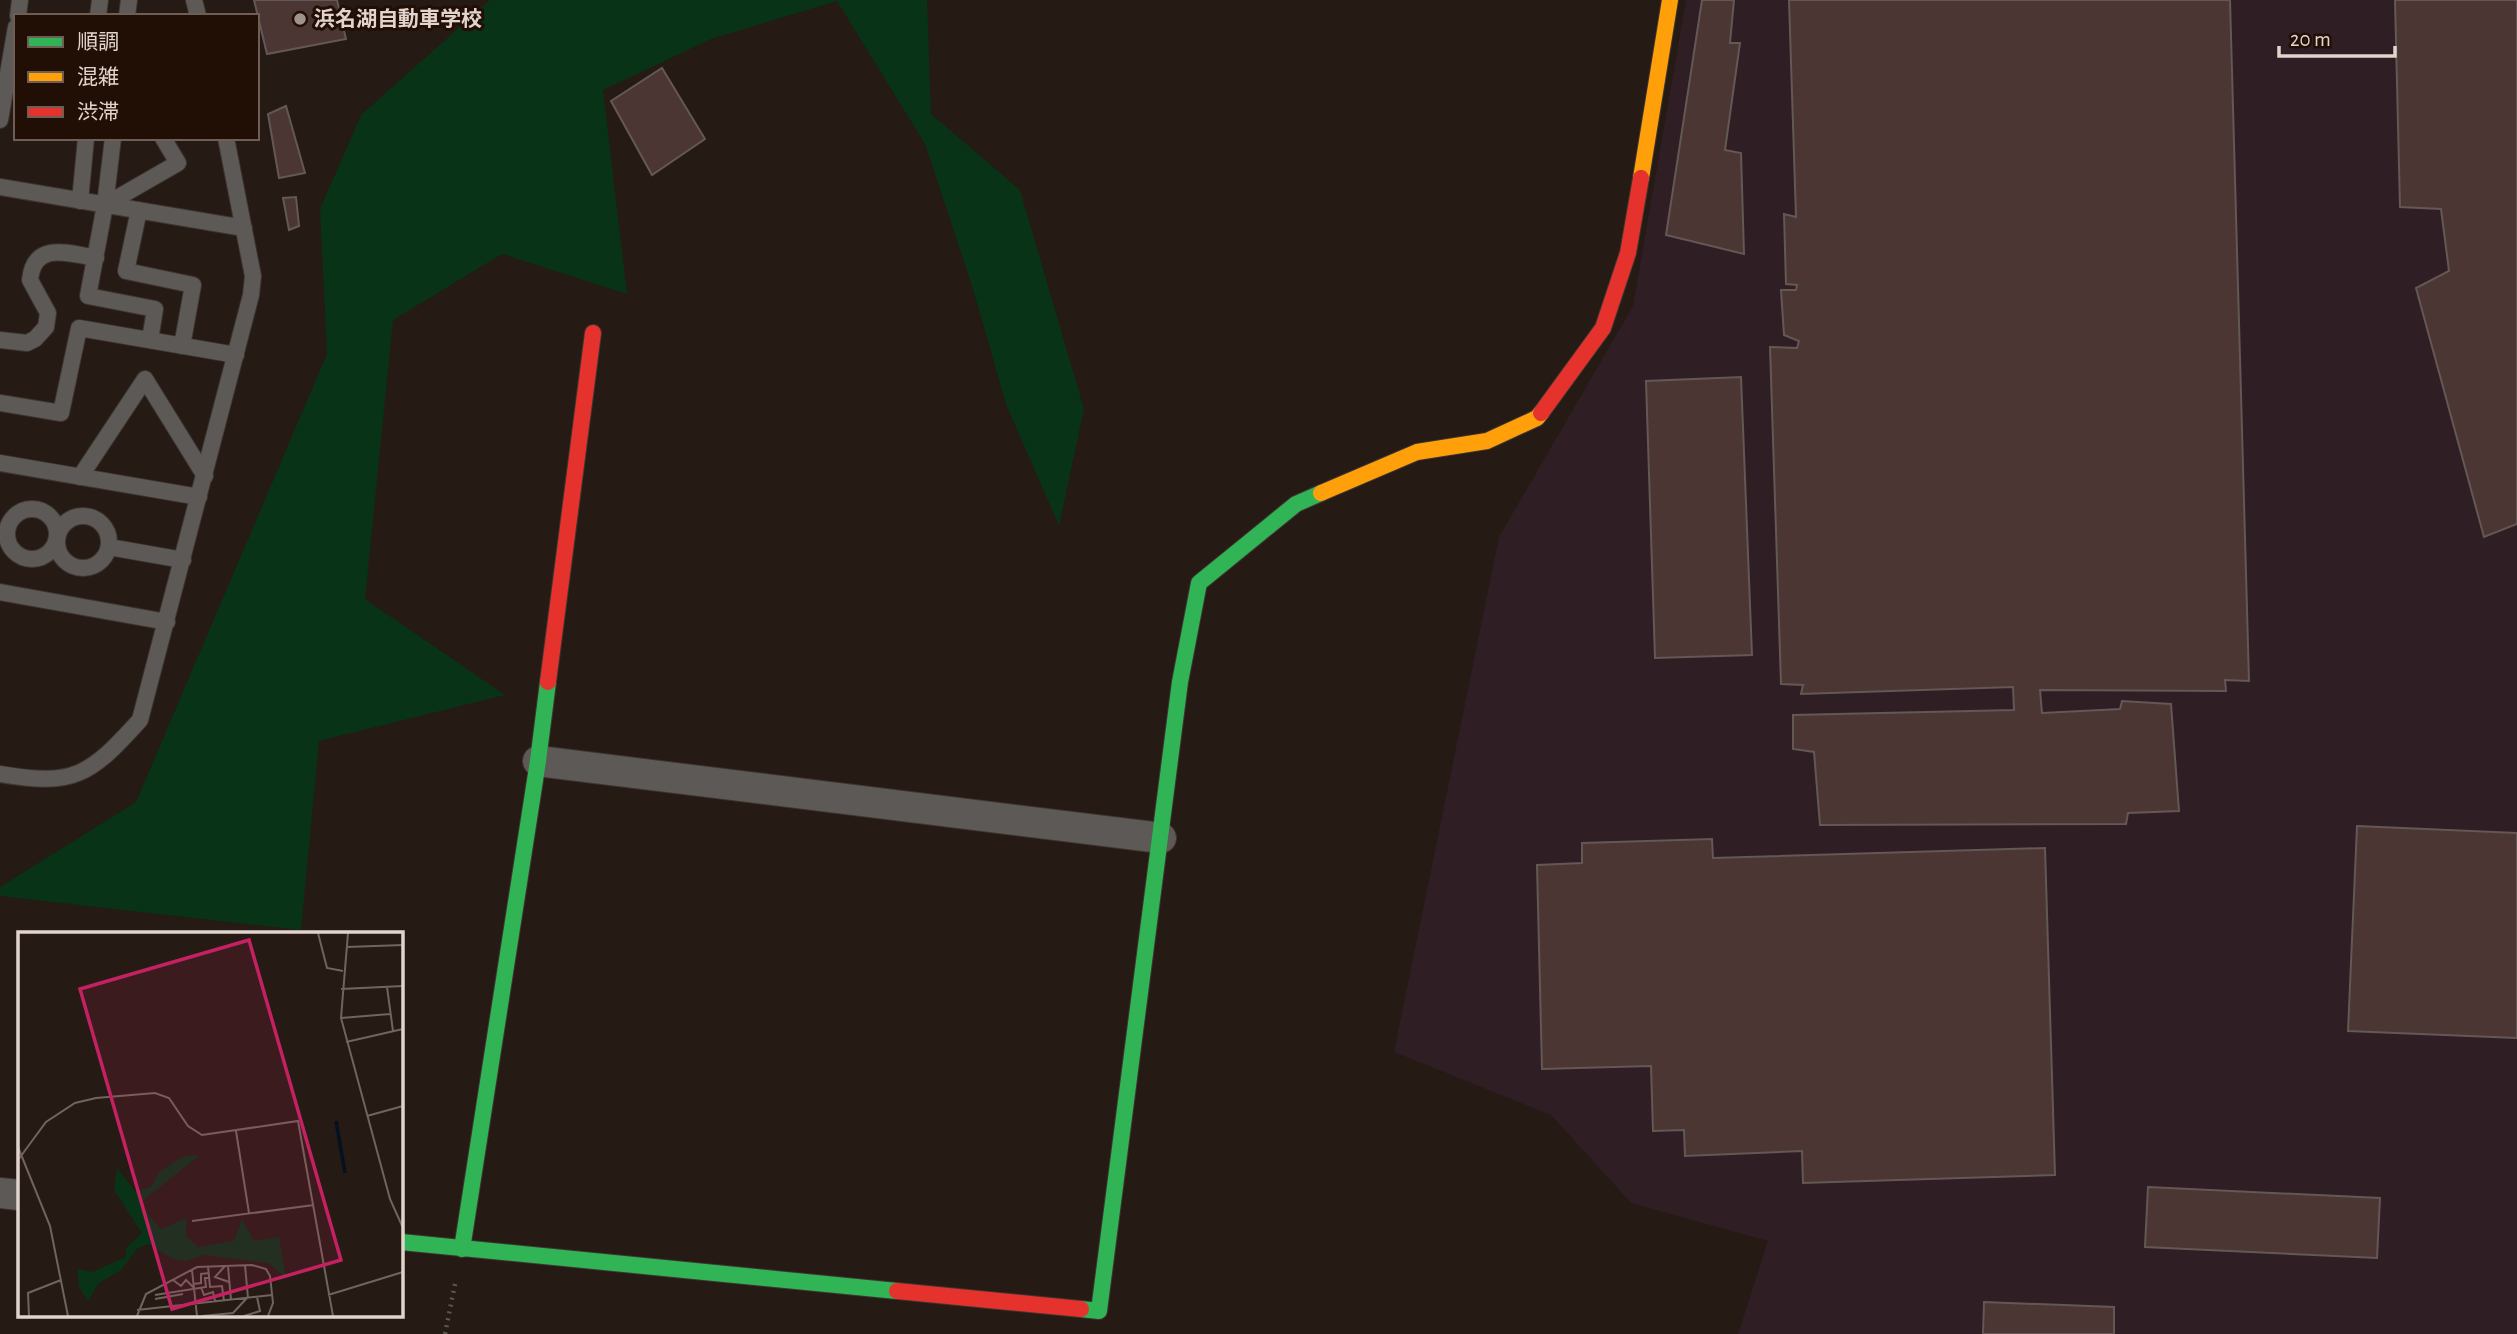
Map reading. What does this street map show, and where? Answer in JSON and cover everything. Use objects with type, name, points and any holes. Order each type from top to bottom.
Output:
[{"type":"street","points":[[402,1242],[1099,1311],[1180,682],[1199,583],[1296,504],[1417,452],[1487,441],[1537,418],[1603,328],[1628,253],[1670,0]]},
{"type":"street","points":[[462,1249],[538,761],[593,333]]},
{"type":"street","points":[[538,761],[1161,838]]},
{"type":"street","points":[[0,1193],[18,1195]]},
{"type":"lane","points":[[0,120],[14,35]]},
{"type":"lane","points":[[80,201],[86,140]]},
{"type":"lane","points":[[113,140],[105,205],[88,296],[155,309],[150,340]]},
{"type":"lane","points":[[105,205],[178,163],[164,140]]},
{"type":"lane","points":[[0,774],[35,780],[67,778],[93,767],[119,744],[140,720],[251,295],[253,276],[226,140]]},
{"type":"lane","points":[[0,187],[244,228]]},
{"type":"lane","points":[[139,210],[126,271],[193,285],[182,346]]},
{"type":"lane","points":[[0,341],[27,343],[41,334],[46,327],[48,313],[30,280],[33,265],[38,259],[45,254],[60,251],[96,258]]},
{"type":"lane","points":[[0,403],[61,413],[79,328],[236,355]]},
{"type":"lane","points":[[80,477],[145,380],[205,476]]},
{"type":"lane","points":[[0,463],[199,498]]},
{"type":"lane","points":[[57,538],[43,556],[28,558],[20,556],[9,545],[4,529],[23,511],[40,510],[53,522],[57,538],[60,556],[66,562],[83,569],[100,562],[109,547],[109,539],[102,523],[88,516],[71,518],[57,538]]},
{"type":"lane","points":[[109,547],[183,560]]},
{"type":"lane","points":[[0,592],[167,622]]},
{"type":"path","points":[[445,1334],[462,1249]]},
{"type":"shaded area","points":[[1686,0],[2517,0],[2517,1334],[1738,1334],[1768,1241],[1631,1203],[1551,1115],[1394,1052],[1499,537],[1633,306]]},
{"type":"green space","points":[[490,0],[927,0],[931,114],[1020,190],[1084,409],[1059,526],[1006,404],[973,289],[925,144],[837,1],[711,39],[603,90],[627,294],[502,254],[393,320],[365,599],[505,695],[319,741],[301,930],[0,896],[0,887],[136,802],[327,354],[320,209],[361,115]]},
{"type":"building","name":"浜名湖自動車学校","points":[[254,0],[337,0],[346,39],[267,54]]},
{"type":"building","points":[[1702,0],[1734,0],[1730,43],[1740,43],[1725,150],[1741,153],[1744,254],[1666,235]]},
{"type":"building","points":[[1789,0],[2230,0],[2249,681],[2225,680],[2226,691],[2040,690],[2042,713],[2120,709],[2122,701],[2171,704],[2179,811],[2128,813],[2126,824],[1820,825],[1814,752],[1793,749],[1793,715],[2014,710],[2013,687],[1801,694],[1803,685],[1781,684],[1770,347],[1797,348],[1799,341],[1784,335],[1781,290],[1796,290],[1797,285],[1786,284],[1784,214],[1796,217]]},
{"type":"building","points":[[2395,0],[2517,0],[2517,524],[2484,537],[2416,288],[2449,271],[2441,209],[2400,207]]},
{"type":"building","points":[[662,68],[705,139],[652,175],[611,101]]},
{"type":"building","points":[[286,106],[305,173],[279,178],[268,114]]},
{"type":"building","points":[[296,197],[299,226],[289,230],[283,198]]},
{"type":"building","points":[[1741,377],[1752,655],[1655,658],[1646,381]]},
{"type":"building","points":[[2357,826],[2517,833],[2517,1038],[2348,1031]]},
{"type":"building","points":[[1712,839],[1713,858],[2045,848],[2055,1175],[1803,1183],[1802,1151],[1685,1156],[1684,1130],[1653,1131],[1651,1066],[1542,1069],[1537,865],[1582,863],[1582,843]]},
{"type":"building","points":[[2148,1187],[2380,1198],[2377,1258],[2145,1247]]},
{"type":"building","points":[[1984,1302],[2114,1307],[2114,1334],[1983,1334]]},
{"type":"traffic: fast","points":[[1081,1309],[1099,1311],[1180,682],[1199,583],[1296,504],[1321,493]]},
{"type":"traffic: fast","points":[[462,1249],[548,682]]},
{"type":"traffic: fast","points":[[402,1242],[897,1291]]},
{"type":"traffic: slow","points":[[1641,178],[1670,0]]},
{"type":"traffic: slow","points":[[1321,493],[1417,452],[1487,441],[1537,418],[1541,413]]},
{"type":"traffic: jam","points":[[1541,413],[1603,328],[1628,253],[1641,178]]},
{"type":"traffic: jam","points":[[548,682],[593,333]]},
{"type":"traffic: jam","points":[[897,1291],[1081,1309]]},
{"type":"place","name":"浜名湖自動車学校","points":[[300,19]]}]
